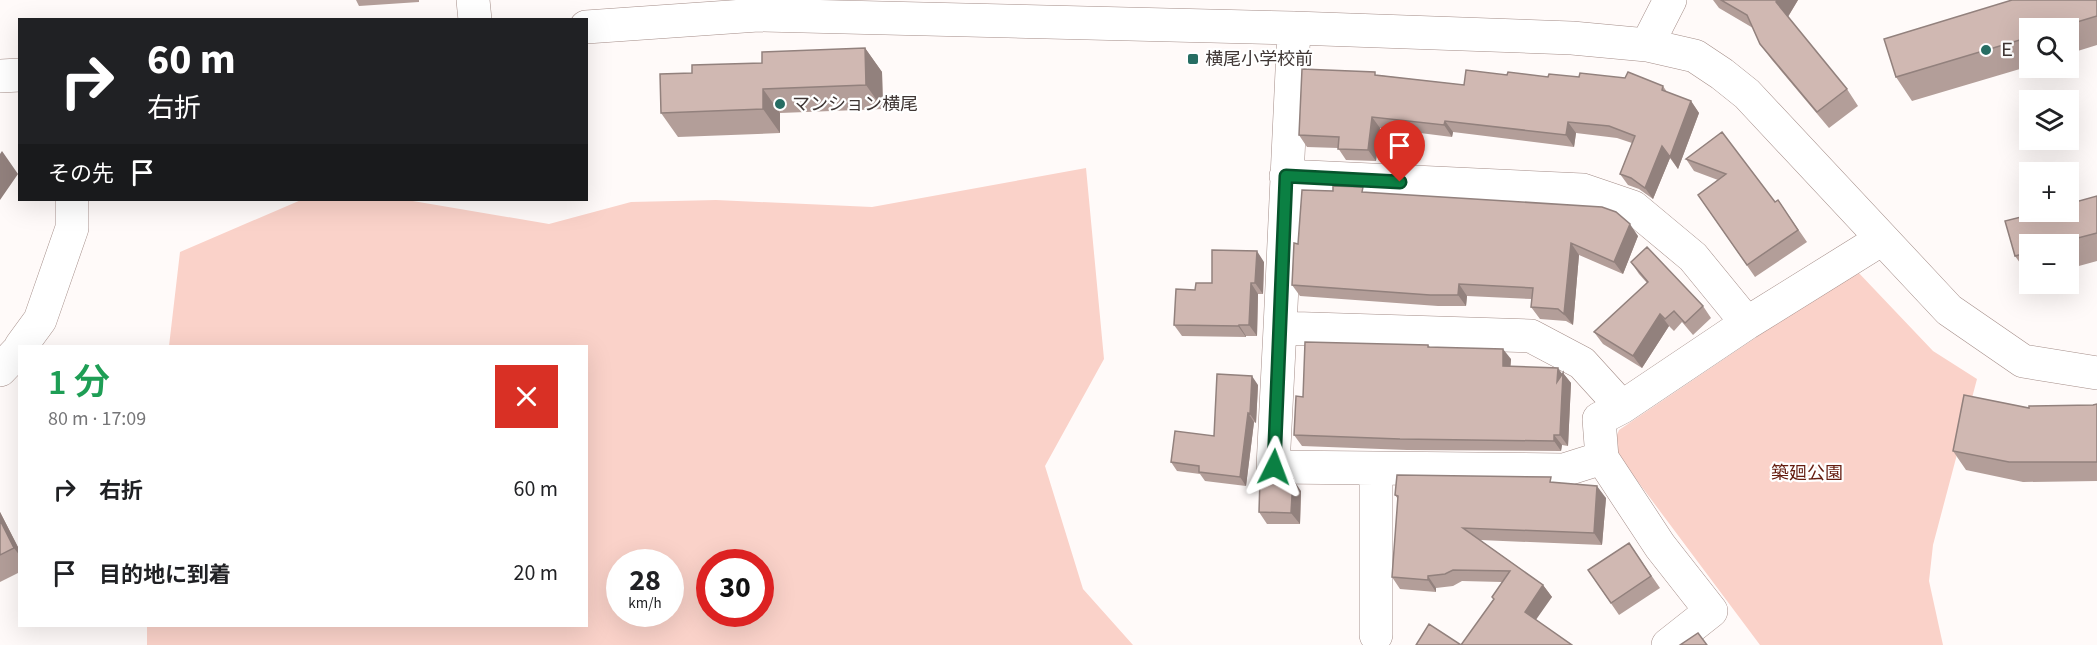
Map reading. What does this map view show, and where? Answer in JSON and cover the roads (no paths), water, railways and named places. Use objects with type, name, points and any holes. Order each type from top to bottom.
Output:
[{"type":"street","points":[[473,0],[475,18]]},
{"type":"street","points":[[1647,45],[1670,0]]},
{"type":"street","points":[[588,27],[758,8],[1572,38],[1647,45],[1695,56],[1747,94],[1949,310],[2024,361],[2097,373]]},
{"type":"street","points":[[1294,28],[1274,467],[1564,470],[1602,458]]},
{"type":"street","points":[[0,76],[18,75]]},
{"type":"street","points":[[1286,176],[1583,190],[1632,207],[1641,214],[1693,257],[1747,323]]},
{"type":"street","points":[[22,345],[40,320],[72,228],[72,201]]},
{"type":"street","points":[[1668,645],[1711,611],[1660,546],[1602,458],[1599,419],[1622,407],[1747,323],[1882,239]]},
{"type":"street","points":[[1280,328],[1531,336],[1582,363],[1622,407]]},
{"type":"street","points":[[0,370],[18,350]]},
{"type":"street","points":[[1376,469],[1376,636]]},
{"type":"place","name":"Ｅ","points":[[1986,50]]},
{"type":"place","name":"横尾小学校前","points":[[1193,59]]},
{"type":"place","name":"マンション横尾","points":[[780,104]]},
{"type":"park label","name":"築廻公園","points":[[1807,473]]}]
